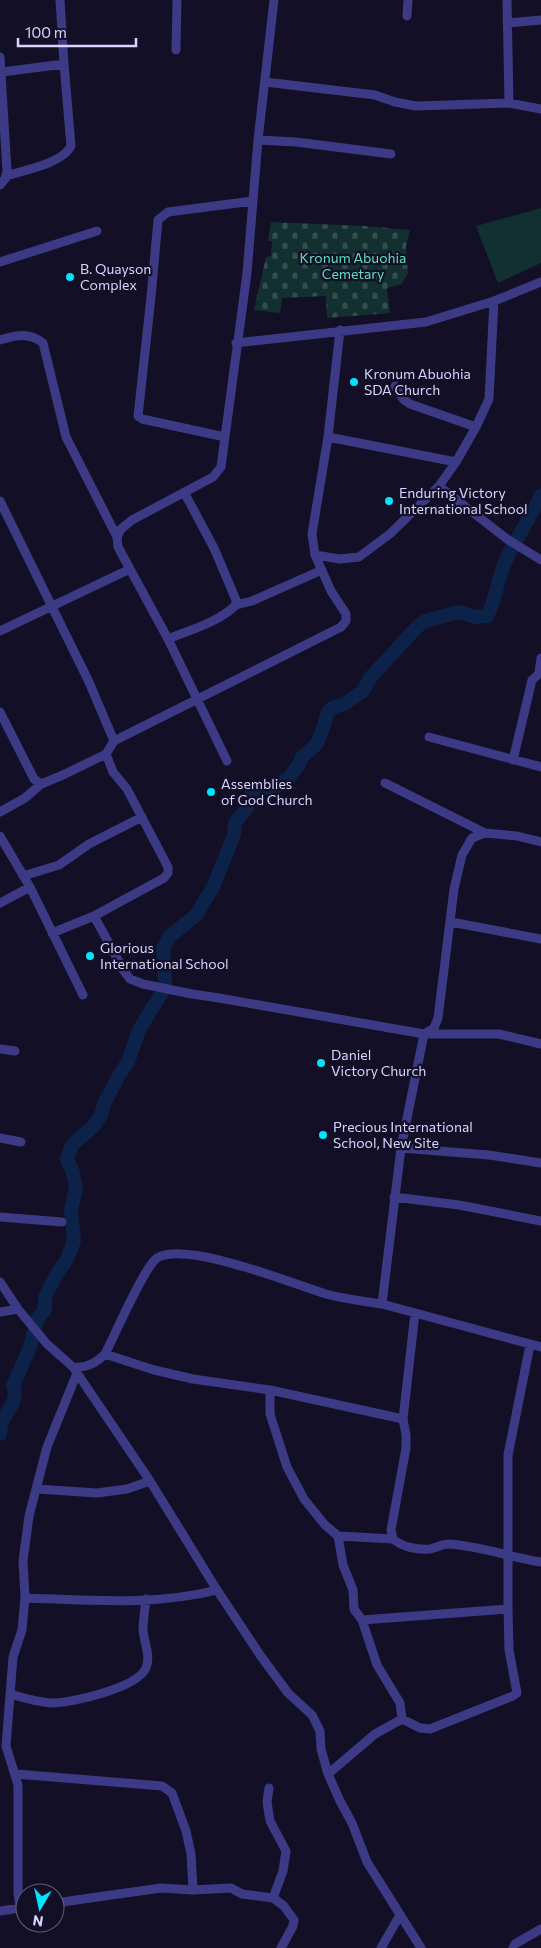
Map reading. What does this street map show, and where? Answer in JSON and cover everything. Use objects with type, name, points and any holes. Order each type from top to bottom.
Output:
[{"type":"street","points":[[6,176],[57,160],[70,150],[60,0]]},
{"type":"street","points":[[176,50],[177,0]]},
{"type":"street","points":[[117,537],[121,529],[132,520],[213,477],[221,467],[246,273],[258,140],[274,0]]},
{"type":"street","points":[[407,16],[408,0]]},
{"type":"street","points":[[507,0],[509,104]]},
{"type":"street","points":[[507,23],[541,20]]},
{"type":"street","points":[[0,57],[6,176],[3,183],[0,184]]},
{"type":"street","points":[[2,72],[64,64]]},
{"type":"street","points":[[265,82],[375,95],[395,102],[416,106],[509,104],[541,109]]},
{"type":"street","points":[[258,140],[296,142],[391,154]]},
{"type":"street","points":[[225,436],[142,419],[138,416],[158,220],[168,212],[253,201]]},
{"type":"street","points":[[0,262],[97,231]]},
{"type":"street","points":[[236,343],[426,322],[494,301],[541,282]]},
{"type":"street","points":[[316,555],[340,559],[360,557],[391,534],[439,486],[456,462],[489,398],[494,301]]},
{"type":"street","points":[[0,812],[25,798],[41,784],[106,754],[114,741],[341,627],[346,621],[346,614],[331,591],[316,555],[312,534],[328,437],[340,330]]},
{"type":"street","points":[[0,340],[23,335],[38,339],[43,343],[66,436],[117,537],[118,547],[168,639],[227,761]]},
{"type":"street","points":[[394,386],[402,399],[410,404],[476,426]]},
{"type":"street","points":[[328,437],[456,462]]},
{"type":"street","points":[[439,486],[507,539],[541,560]]},
{"type":"street","points":[[184,492],[214,548],[236,604]]},
{"type":"street","points":[[0,501],[90,682],[114,741]]},
{"type":"street","points":[[0,631],[54,607],[130,569]]},
{"type":"street","points":[[168,639],[205,624],[231,610],[236,604],[252,601],[322,570]]},
{"type":"street","points":[[513,760],[532,680],[540,672],[541,658]]},
{"type":"street","points":[[0,712],[34,779],[41,784]]},
{"type":"street","points":[[429,737],[541,767]]},
{"type":"street","points":[[52,933],[94,916],[164,878],[168,873],[168,867],[142,817],[127,789],[113,772],[106,754]]},
{"type":"street","points":[[385,783],[484,834]]},
{"type":"street","points":[[23,876],[59,865],[89,844],[142,817]]},
{"type":"street","points":[[382,1304],[401,1148],[424,1034],[434,1028],[438,1018],[454,889],[462,855],[472,838],[484,834],[517,836],[541,842]]},
{"type":"street","points":[[0,836],[30,887],[82,995]]},
{"type":"street","points":[[0,903],[30,887]]},
{"type":"street","points":[[94,916],[114,956],[130,979],[143,984],[424,1034],[499,1034],[541,1044]]},
{"type":"street","points":[[451,922],[541,938]]},
{"type":"street","points":[[0,1048],[15,1051]]},
{"type":"street","points":[[0,1138],[21,1142]]},
{"type":"street","points":[[401,1148],[489,1155],[541,1163]]},
{"type":"street","points":[[394,1197],[459,1205],[541,1221]]},
{"type":"street","points":[[0,1217],[62,1222]]},
{"type":"street","points":[[75,1370],[98,1361],[105,1354],[144,1275],[157,1258],[174,1254],[209,1258],[268,1274],[326,1294],[382,1304],[541,1347]]},
{"type":"street","points":[[0,1282],[18,1309],[34,1328],[75,1370],[150,1481],[217,1590],[260,1655],[288,1693],[312,1714],[320,1730],[321,1749],[328,1774],[352,1823],[367,1862],[420,1948]]},
{"type":"street","points":[[0,1312],[18,1309]]},
{"type":"street","points":[[393,1539],[391,1530],[406,1448],[403,1420],[415,1313]]},
{"type":"street","points":[[402,1718],[420,1728],[430,1729],[517,1693],[509,1650],[508,1455],[530,1345]]},
{"type":"street","points":[[105,1354],[154,1370],[270,1390],[403,1420]]},
{"type":"street","points":[[18,1883],[18,1793],[16,1774],[6,1746],[13,1658],[22,1630],[25,1598],[24,1552],[29,1516],[48,1447],[75,1370]]},
{"type":"street","points":[[270,1390],[270,1414],[287,1467],[304,1499],[325,1525],[338,1536],[393,1539],[399,1544],[418,1549],[429,1549],[446,1544],[473,1547],[541,1562]]},
{"type":"street","points":[[37,1489],[97,1493],[127,1490],[150,1481]]},
{"type":"street","points":[[338,1536],[343,1565],[354,1590],[354,1609],[362,1620],[377,1665],[400,1703],[402,1718]]},
{"type":"street","points":[[25,1598],[106,1601],[194,1596],[217,1590]]},
{"type":"street","points":[[10,1694],[30,1700],[53,1703],[120,1688],[139,1677],[146,1668],[148,1659],[143,1630],[146,1599]]},
{"type":"street","points":[[362,1620],[508,1609]]},
{"type":"street","points":[[328,1774],[375,1734],[402,1718]]},
{"type":"street","points":[[16,1774],[162,1786],[172,1793],[186,1831],[192,1854],[193,1890]]},
{"type":"street","points":[[269,1788],[267,1802],[270,1821],[286,1851],[283,1871],[272,1898]]},
{"type":"street","points":[[65,1902],[161,1888],[193,1890],[231,1888],[242,1894],[272,1898],[284,1906],[294,1920],[293,1926],[281,1948]]},
{"type":"street","points":[[0,1911],[15,1909]]},
{"type":"street","points":[[381,1948],[400,1915]]},
{"type":"street","points":[[513,1948],[515,1944],[541,1929]]},
{"type":"green space","points":[[541,208],[541,263],[498,283],[476,226]]},
{"type":"green space","name":"Kronum Abuohia Cemetary","points":[[271,222],[410,230],[406,246],[408,273],[402,284],[387,288],[390,313],[327,318],[326,296],[282,298],[280,313],[254,310],[266,257],[271,256],[272,241],[268,241]]},
{"type":"waterway","points":[[0,1434],[1,1424],[15,1396],[13,1386],[30,1347],[37,1319],[45,1310],[45,1297],[68,1257],[74,1241],[71,1210],[76,1188],[72,1169],[67,1160],[69,1152],[73,1144],[93,1127],[101,1115],[104,1104],[128,1062],[139,1030],[164,989],[163,949],[169,937],[196,915],[213,887],[234,835],[235,823],[247,808],[252,794],[257,790],[277,786],[289,778],[302,757],[316,745],[328,712],[332,708],[346,703],[363,691],[370,678],[418,626],[425,621],[459,612],[476,617],[487,616],[506,560],[541,495]]},
{"type":"place","name":"B. Quayson Complex","points":[[70,277]]},
{"type":"place","name":"Kronum Abuohia SDA Church","points":[[354,382]]},
{"type":"place","name":"Enduring Victory International School","points":[[389,501]]},
{"type":"place","name":"Assemblies of God Church","points":[[211,792]]},
{"type":"place","name":"Glorious International School","points":[[90,956]]},
{"type":"place","name":"Daniel Victory Church","points":[[321,1063]]},
{"type":"place","name":"Precious International School, New Site","points":[[323,1135]]}]
